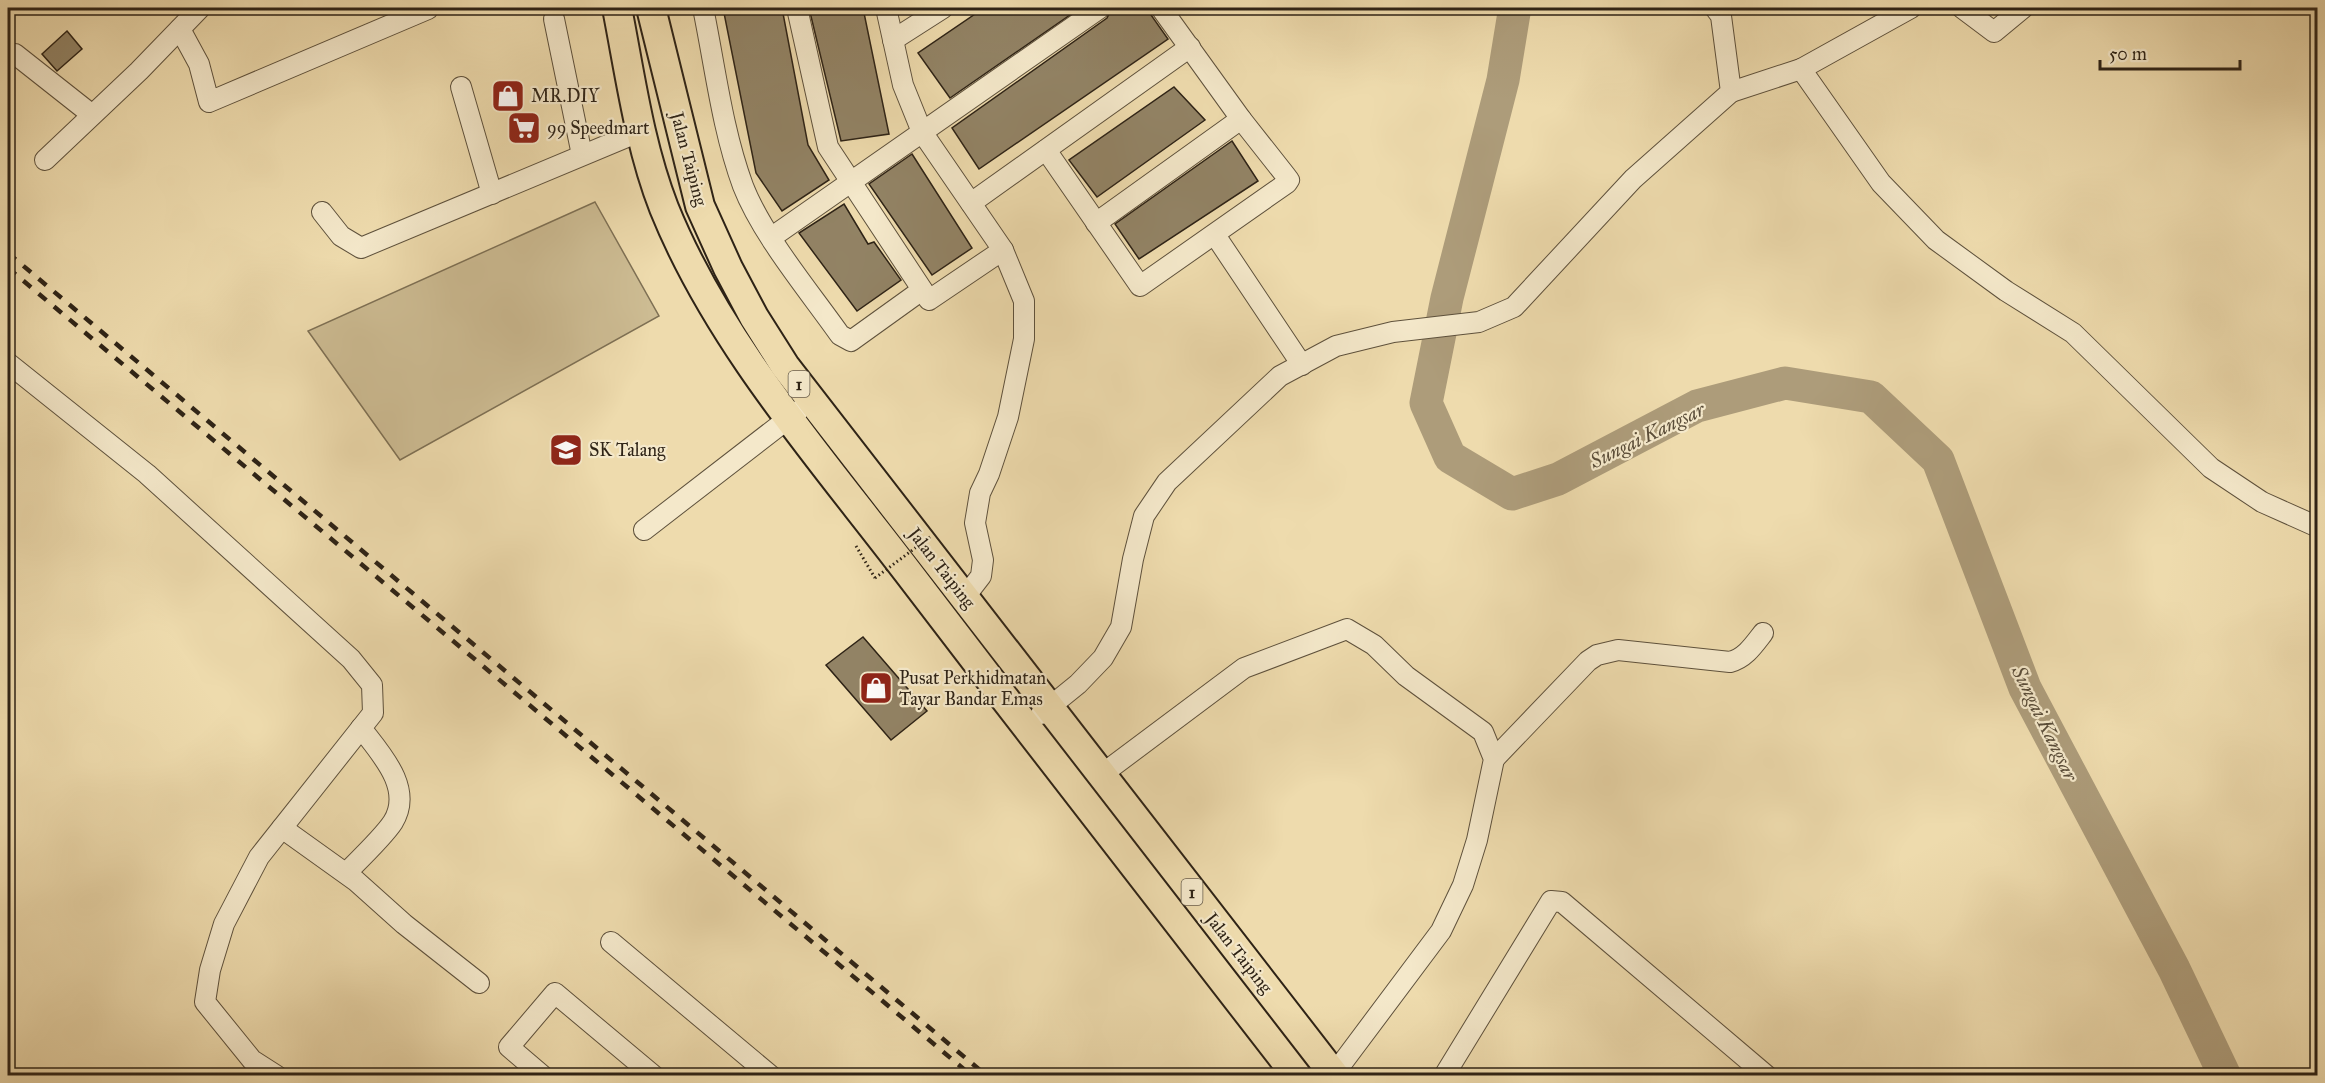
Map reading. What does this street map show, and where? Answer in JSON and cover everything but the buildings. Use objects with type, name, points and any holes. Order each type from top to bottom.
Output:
[{"type":"highway","name":"Jalan Taiping","points":[[617,8],[641,131],[664,207],[701,286],[758,377],[1297,1076]]},
{"type":"highway","name":"Jalan Taiping","points":[[651,8],[700,206],[754,318],[785,366],[1334,1075]]},
{"type":"street","points":[[45,160],[91,114],[140,71],[200,8]]},
{"type":"street","points":[[702,8],[731,148],[744,187],[772,237],[840,335],[851,341],[922,290]]},
{"type":"street","points":[[797,8],[828,147],[929,300],[1003,250]]},
{"type":"street","points":[[886,8],[903,85],[922,132],[1003,250],[1024,301],[1024,339],[1008,417],[980,494],[975,524],[983,560],[981,576],[964,598]]},
{"type":"street","points":[[893,40],[943,8]]},
{"type":"street","points":[[772,237],[1101,8]]},
{"type":"street","points":[[1046,150],[1140,286],[1287,183],[1289,180],[1241,119],[1161,8]]},
{"type":"street","points":[[1715,8],[1720,16],[1731,93]]},
{"type":"street","points":[[1026,726],[1078,684],[1103,658],[1121,627],[1133,559],[1144,516],[1167,482],[1280,376],[1336,346],[1393,332],[1479,322],[1514,307],[1633,179],[1731,93],[1801,69],[1911,8]]},
{"type":"street","points":[[1962,8],[1994,32],[2023,8]]},
{"type":"street","points":[[180,29],[199,64],[209,102],[428,9]]},
{"type":"street","points":[[554,19],[582,155]]},
{"type":"street","points":[[971,203],[1190,47]]},
{"type":"street","points":[[8,57],[15,54],[91,114]]},
{"type":"street","points":[[1801,69],[1881,183],[1936,240],[2006,291],[2073,333],[2211,468],[2262,502],[2318,527]]},
{"type":"street","points":[[461,87],[492,194]]},
{"type":"street","points":[[1096,223],[1241,119]]},
{"type":"street","points":[[322,212],[341,236],[361,248],[641,131]]},
{"type":"street","points":[[1215,235],[1302,365]]},
{"type":"street","points":[[8,363],[147,474],[351,659],[372,684],[373,713],[259,856],[224,924],[210,970],[205,1002],[252,1060],[276,1076]]},
{"type":"street","points":[[644,530],[812,401]]},
{"type":"street","points":[[1101,776],[1244,668],[1347,629],[1374,645],[1406,676],[1483,732],[1494,759]]},
{"type":"street","points":[[1334,1075],[1441,931],[1463,885],[1477,840],[1494,759],[1587,661],[1597,655],[1618,650],[1730,662],[1738,660],[1747,653],[1763,633]]},
{"type":"street","points":[[346,873],[393,821],[400,788],[386,760],[361,728]]},
{"type":"street","points":[[282,828],[346,873],[404,924],[479,982]]},
{"type":"street","points":[[1444,1076],[1551,901],[1562,902],[1767,1076]]},
{"type":"street","points":[[610,942],[771,1076]]},
{"type":"street","points":[[543,1076],[509,1047],[555,993],[654,1076]]},
{"type":"path","points":[[853,541],[875,578],[930,537]]},
{"type":"shaded area","points":[[595,202],[659,316],[400,460],[308,331]]},
{"type":"waterway","name":"Sungai Kangsar","points":[[1512,8],[1514,13],[1503,80],[1447,298],[1426,403],[1450,457],[1512,494],[1558,479],[1697,406],[1785,383],[1871,397],[1938,460],[2025,688],[2174,969],[2225,1076]]},
{"type":"railway","points":[[8,253],[987,1076]]},
{"type":"railway","points":[[8,268],[972,1076]]},
{"type":"place","name":"MR.DIY","points":[[508,96]]},
{"type":"place","name":"99 Speedmart","points":[[524,128]]},
{"type":"place","name":"SK Talang","points":[[566,450]]},
{"type":"place","name":"Pusat Perkhidmatan Tayar Bandar Emas","points":[[876,688]]}]
